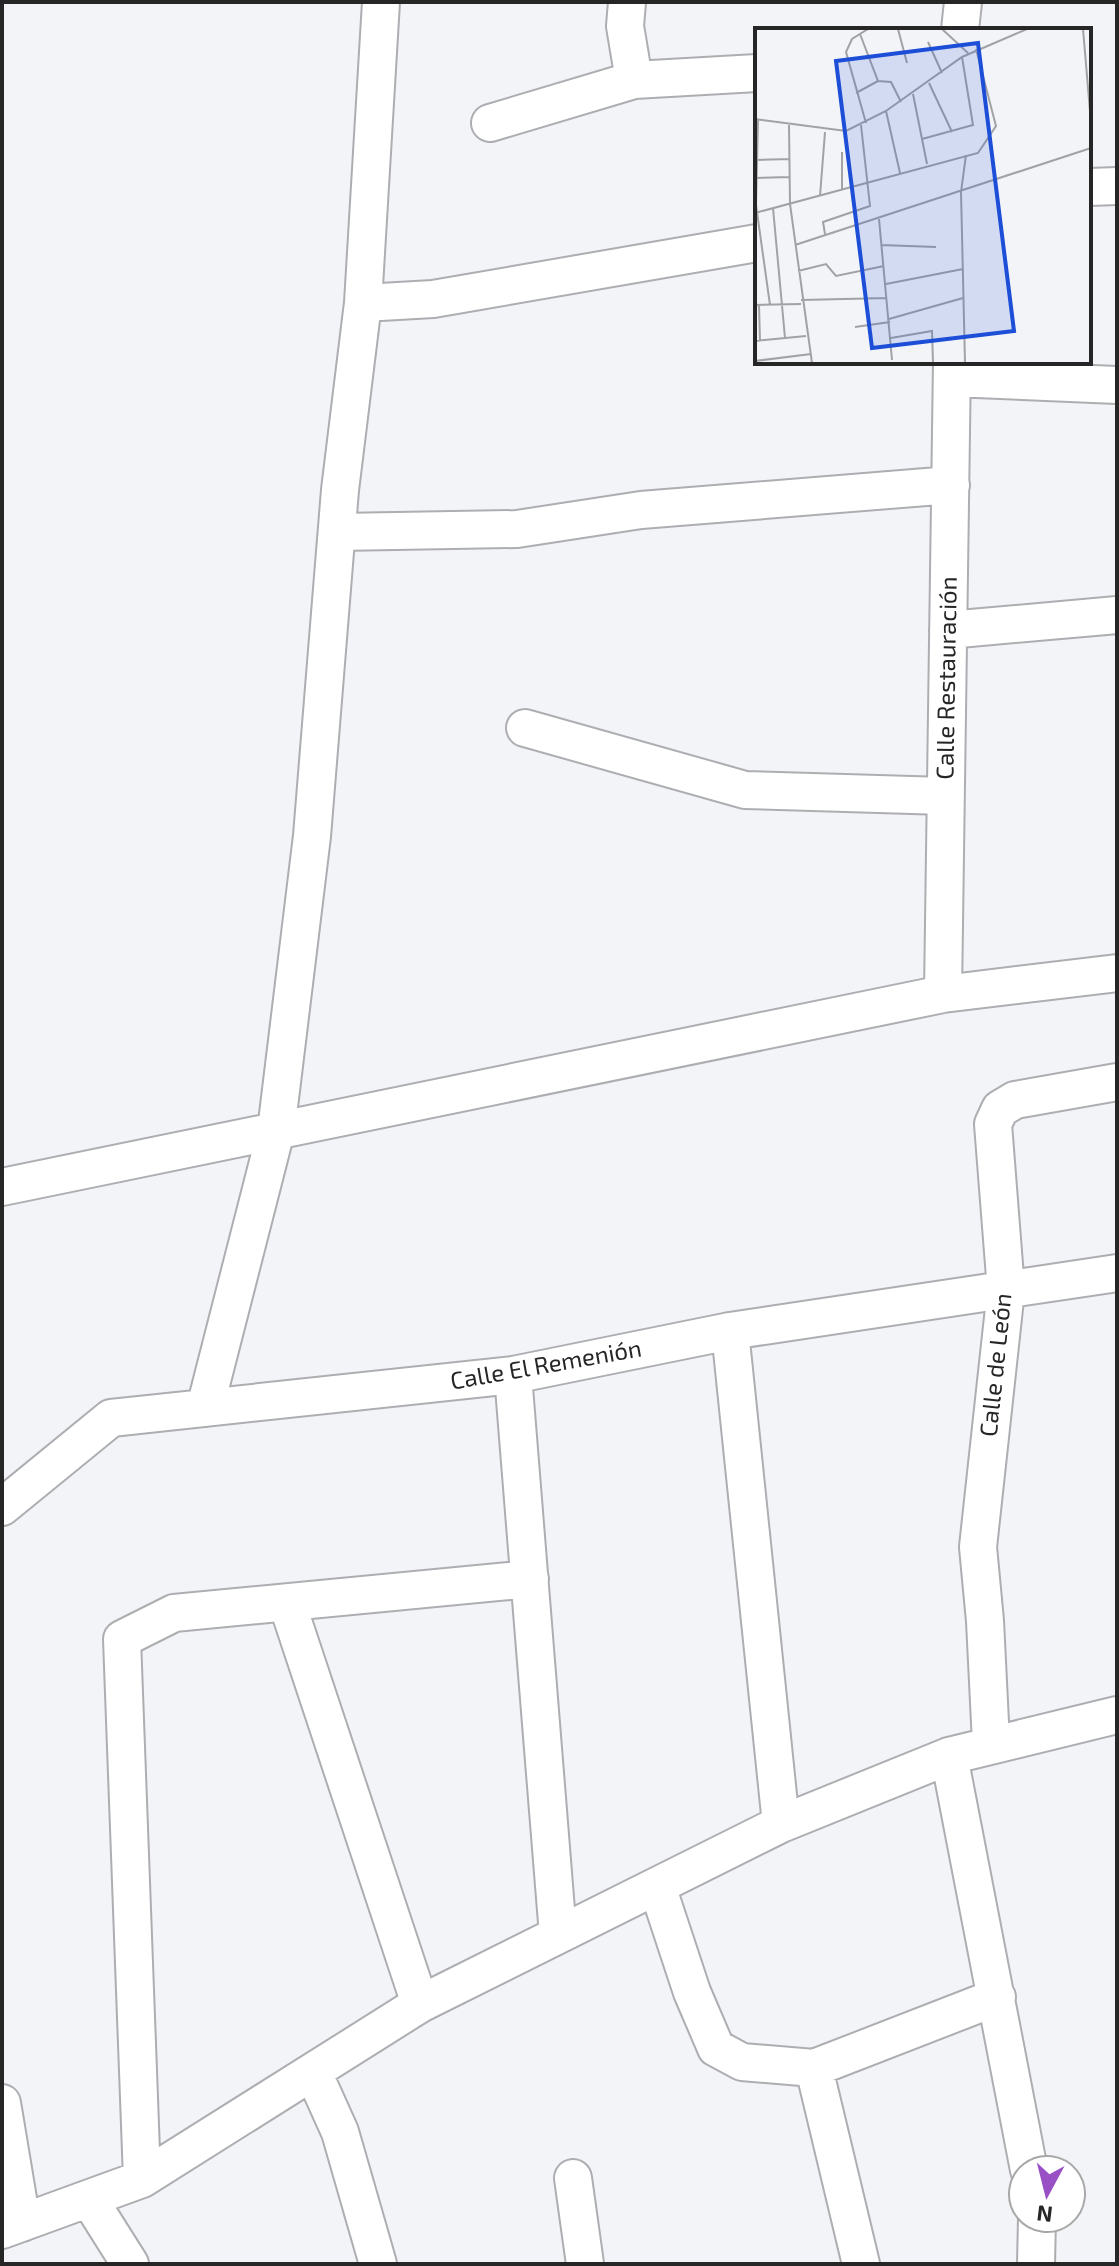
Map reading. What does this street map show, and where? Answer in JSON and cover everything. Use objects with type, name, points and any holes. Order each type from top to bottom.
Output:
[{"type":"street","points":[[205,1408],[276,1131],[312,836],[338,532],[363,303],[381,2]]},
{"type":"street","points":[[627,2],[625,26],[634,80]]},
{"type":"street","points":[[960,28],[963,2]]},
{"type":"street","points":[[490,123],[634,80],[755,73]]},
{"type":"street","points":[[1091,187],[1117,186]]},
{"type":"street","points":[[363,303],[433,299],[755,243]]},
{"type":"street","points":[[952,370],[1117,385]]},
{"type":"street","name":"Calle Restauración","points":[[943,994],[952,370]]},
{"type":"street","points":[[338,532],[517,529],[641,510],[951,485]]},
{"type":"street","points":[[948,630],[1117,615]]},
{"type":"street","points":[[525,728],[745,790],[945,796]]},
{"type":"street","points":[[2,1187],[943,994],[1117,973]]},
{"type":"street","name":"Calle de León","points":[[991,1743],[978,1547],[1006,1290],[993,1124],[1000,1109],[1015,1100],[1117,1082]]},
{"type":"street","name":"Calle El Remenión","points":[[2,1507],[111,1418],[513,1375],[730,1331],[1117,1273]]},
{"type":"street","points":[[730,1331],[781,1824]]},
{"type":"street","points":[[513,1375],[558,1935]]},
{"type":"street","points":[[142,2179],[122,1639],[174,1613],[530,1579]]},
{"type":"street","points":[[287,1603],[420,2004]]},
{"type":"street","points":[[2,2103],[12,2227],[142,2179],[420,2004],[781,1824],[949,1756],[991,1743],[1117,1715]]},
{"type":"street","points":[[949,1756],[1026,2154]]},
{"type":"street","points":[[657,1886],[692,1992],[716,2048],[742,2062],[814,2068],[997,1997]]},
{"type":"street","points":[[814,2068],[861,2264]]},
{"type":"street","points":[[313,2072],[340,2132],[367,2215],[378,2264]]},
{"type":"street","points":[[573,2178],[585,2264]]},
{"type":"street","points":[[89,2199],[130,2264]]},
{"type":"street","points":[[1036,2264],[1037,2234]]}]
